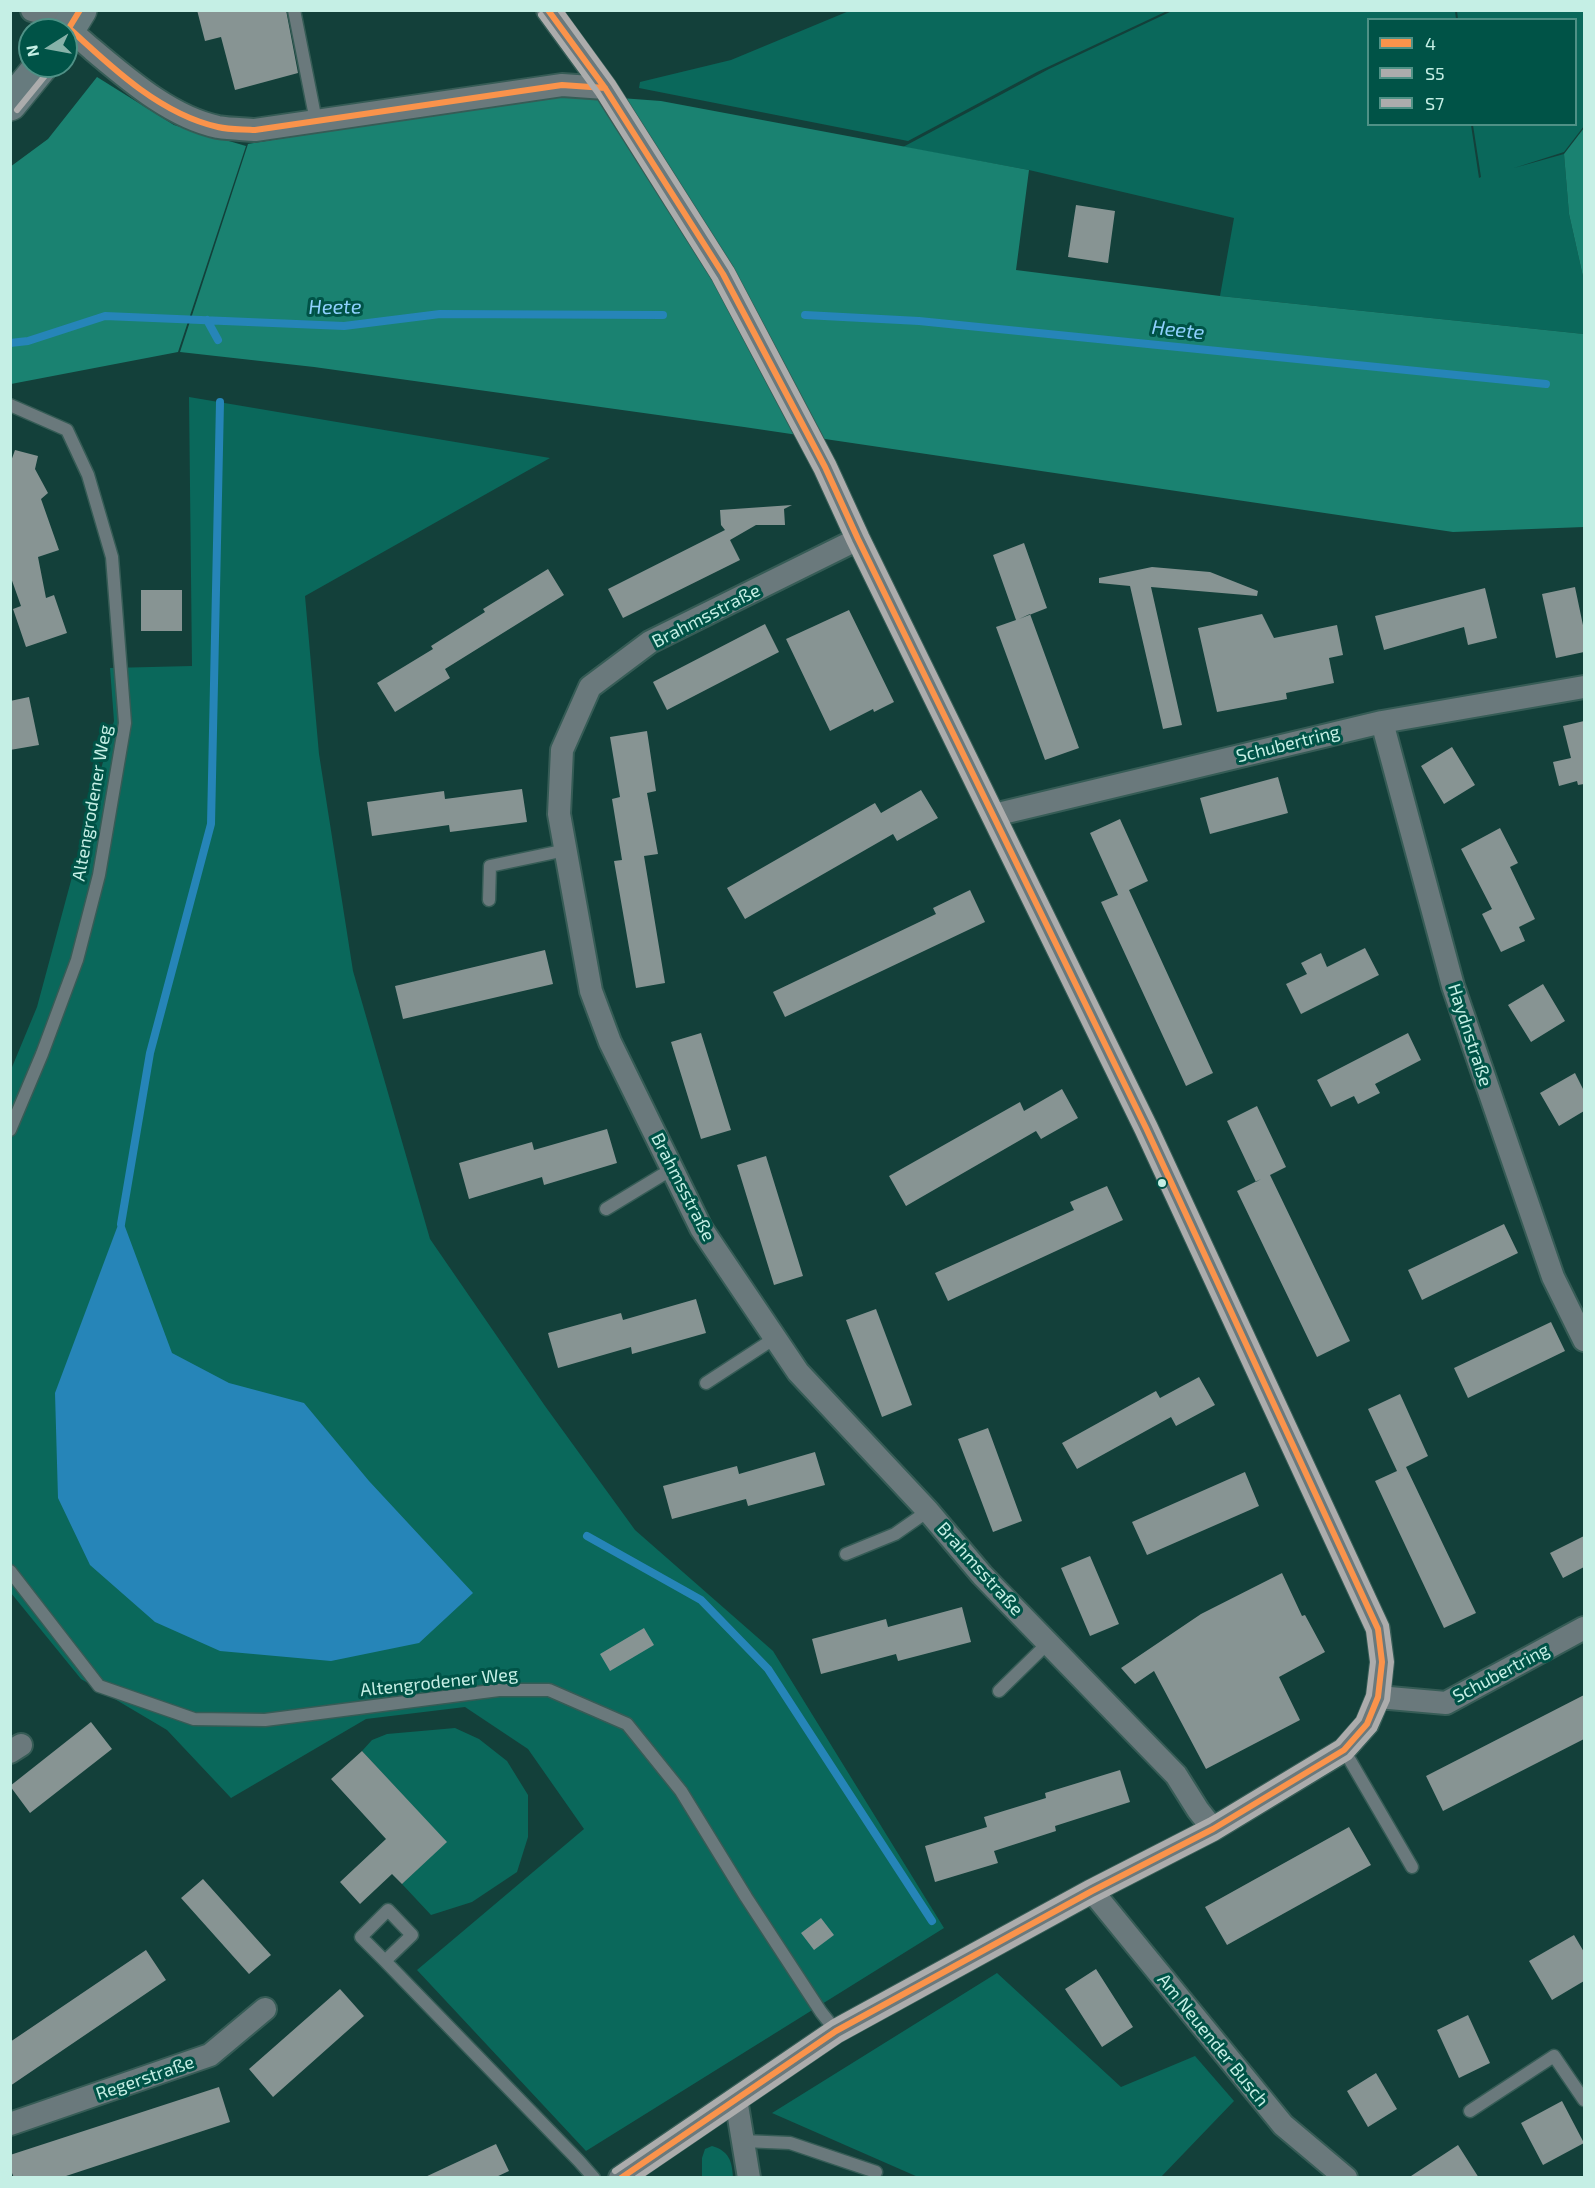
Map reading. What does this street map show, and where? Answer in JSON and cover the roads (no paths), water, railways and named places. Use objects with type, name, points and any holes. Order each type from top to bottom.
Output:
[{"type":"main road","points":[[10,104],[31,78]]},
{"type":"street","points":[[32,10],[56,18]]},
{"type":"street","points":[[548,10],[605,88],[723,274],[825,467],[1146,1128],[1378,1629],[1382,1662],[1378,1697],[1367,1724],[1344,1750],[1214,1829],[1092,1891],[836,2031],[620,2178]]},
{"type":"street","points":[[78,31],[93,50],[177,113],[218,127],[255,130],[562,85],[605,88]]},
{"type":"street","name":"Brahmsstraße","points":[[858,539],[650,642],[590,687],[562,750],[559,814],[591,991],[610,1042],[701,1228],[798,1372],[928,1511],[982,1575],[1176,1775],[1198,1810],[1214,1829]]},
{"type":"street","name":"Schubertring","points":[[994,815],[1382,722],[1584,687]]},
{"type":"street","name":"Haydnstraße","points":[[1382,722],[1453,986],[1549,1267],[1584,1340]]},
{"type":"street","name":"Schubertring","points":[[1378,1697],[1446,1702],[1584,1628]]},
{"type":"street","name":"Am Neuender Busch","points":[[1092,1891],[1283,2125],[1346,2178]]},
{"type":"street","name":"Regerstraße","points":[[10,2124],[210,2055],[266,2009]]},
{"type":"street","points":[[736,2099],[748,2178]]},
{"type":"lane","points":[[294,10],[316,121]]},
{"type":"lane","name":"Altengrodener Weg","points":[[10,405],[67,430],[88,475],[112,557],[125,723],[99,875],[77,960],[42,1054],[10,1130]]},
{"type":"lane","points":[[489,900],[490,866],[566,850]]},
{"type":"lane","points":[[606,1209],[672,1169]]},
{"type":"lane","points":[[706,1383],[775,1338]]},
{"type":"lane","points":[[846,1554],[895,1534],[928,1511]]},
{"type":"lane","name":"Altengrodener Weg","points":[[10,1571],[99,1686],[194,1719],[265,1720],[499,1690],[549,1690],[627,1724],[681,1791],[746,1898],[836,2031]]},
{"type":"lane","points":[[999,1691],[1048,1643]]},
{"type":"lane","points":[[1344,1750],[1412,1867]]},
{"type":"lane","points":[[385,1961],[594,2178]]},
{"type":"lane","points":[[1470,2111],[1554,2056],[1584,2100]]},
{"type":"lane","points":[[743,2141],[790,2143],[876,2172]]},
{"type":"water","points":[[124,1224],[172,1353],[229,1383],[304,1403],[369,1481],[473,1593],[419,1643],[331,1661],[220,1651],[155,1622],[90,1565],[58,1498],[55,1393],[118,1225]]},
{"type":"waterway","name":"Heete","points":[[10,343],[28,341],[105,316],[344,326],[440,314],[663,315]]},
{"type":"waterway","name":"Heete","points":[[805,315],[919,321],[1546,384]]},
{"type":"waterway","points":[[207,320],[218,340]]},
{"type":"waterway","points":[[121,1224],[150,1053],[211,824],[220,402]]},
{"type":"waterway","points":[[587,1536],[701,1600],[768,1669],[932,1921]]}]
